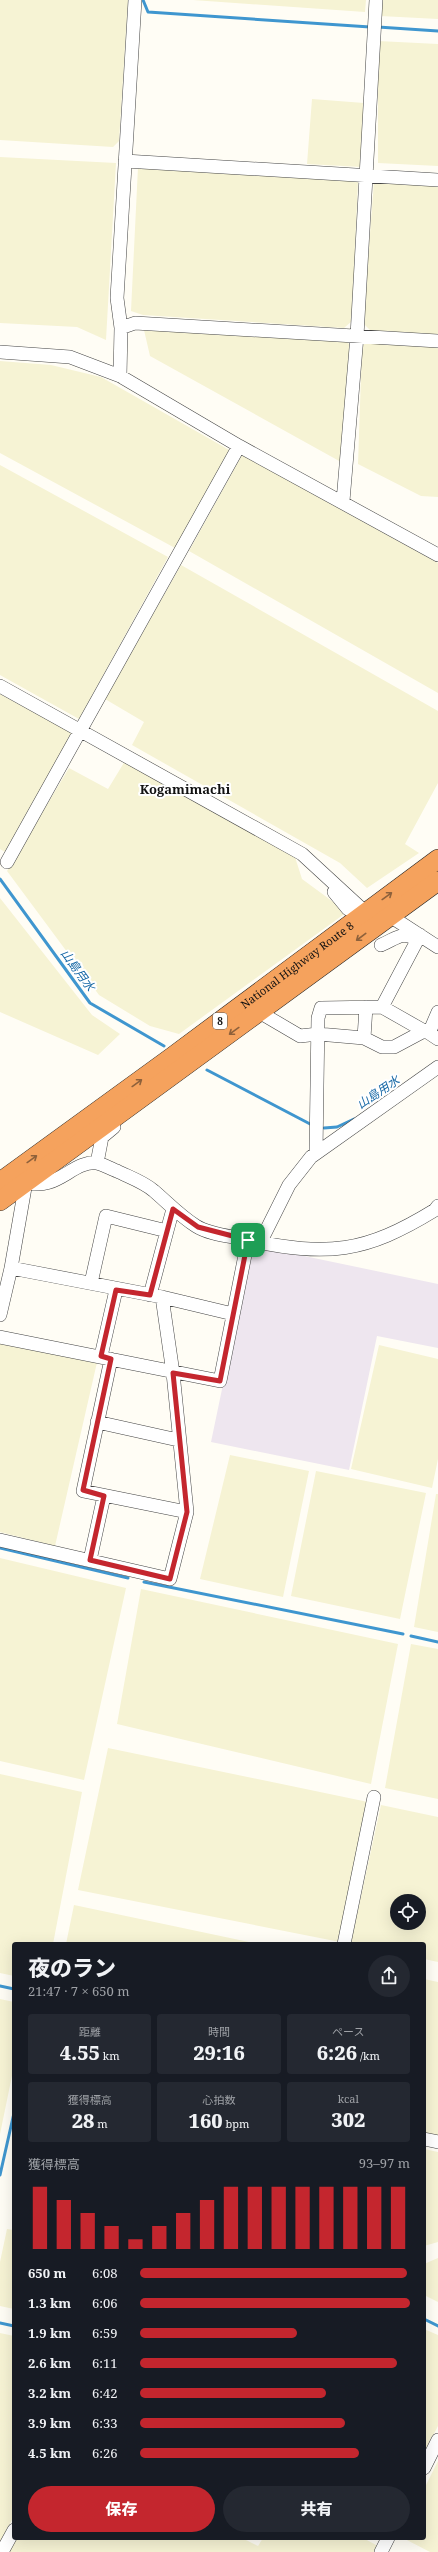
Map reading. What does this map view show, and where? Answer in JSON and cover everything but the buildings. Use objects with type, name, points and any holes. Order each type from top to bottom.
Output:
[{"type":"highway","name":"National Highway Route 8","points":[[4,1178],[166,1062],[356,911],[438,859]]},
{"type":"highway","name":"National Highway Route 8","points":[[0,1201],[438,881]]},
{"type":"street","points":[[120,376],[121,328],[117,298],[135,0]]},
{"type":"street","points":[[343,501],[357,336],[376,0]]},
{"type":"street","points":[[125,161],[438,180]]},
{"type":"street","points":[[121,328],[135,323],[438,341]]},
{"type":"street","points":[[0,352],[70,357],[120,376],[239,446],[343,501],[438,555]]},
{"type":"street","points":[[7,862],[239,446]]},
{"type":"street","points":[[0,686],[302,854],[314,864],[356,911]]},
{"type":"street","points":[[390,916],[418,938]]},
{"type":"street","points":[[381,945],[400,936],[408,935],[438,947]]},
{"type":"street","points":[[382,1007],[418,938]]},
{"type":"street","points":[[364,1038],[366,1007]]},
{"type":"street","points":[[316,1153],[318,1018],[321,1008],[382,1007],[431,1035]]},
{"type":"street","points":[[259,1012],[300,1036],[318,1034],[364,1038],[382,1047],[394,1047],[424,1031],[431,1035]]},
{"type":"street","points":[[431,1035],[438,1012]]},
{"type":"street","points":[[0,1337],[173,1373],[220,1381],[233,1314],[254,1241],[289,1186],[311,1157],[316,1153],[438,1067]]},
{"type":"street","points":[[97,1163],[102,1137],[157,1096],[173,1076]]},
{"type":"street","points":[[4,1178],[26,1182],[56,1181],[82,1165],[97,1163],[153,1190],[173,1209],[198,1227],[288,1249],[320,1251],[376,1241],[402,1230],[437,1209]]},
{"type":"street","points":[[0,1315],[26,1182]]},
{"type":"street","points":[[0,1540],[170,1579],[187,1512],[178,1440],[173,1373],[156,1296],[167,1231],[173,1209]]},
{"type":"street","points":[[91,1283],[106,1216],[167,1231]]},
{"type":"street","points":[[10,1268],[91,1283],[116,1290],[156,1296],[233,1314]]},
{"type":"street","points":[[116,1290],[97,1422],[83,1490],[104,1496],[187,1512]]},
{"type":"street","points":[[97,1422],[178,1440]]},
{"type":"street","points":[[90,1560],[104,1496]]},
{"type":"street","points":[[344,1942],[374,1797]]},
{"type":"street","points":[[426,2139],[438,2142]]},
{"type":"street","points":[[426,2464],[438,2440]]},
{"type":"street","points":[[2,2552],[12,2534]]},
{"type":"street","points":[[381,2552],[387,2540]]},
{"type":"shaded area","points":[[0,0],[128,0],[119,141],[113,147],[0,140]]},
{"type":"shaded area","points":[[193,0],[366,0],[365,12]]},
{"type":"shaded area","points":[[381,0],[438,0],[438,19],[380,16]]},
{"type":"shaded area","points":[[378,41],[438,44],[438,166],[378,163]]},
{"type":"shaded area","points":[[312,99],[364,103],[361,167],[307,164]]},
{"type":"shaded area","points":[[0,157],[116,163],[106,340],[77,327],[0,323]]},
{"type":"shaded area","points":[[138,167],[358,181],[352,321],[344,328],[143,315],[131,311]]},
{"type":"shaded area","points":[[374,182],[438,185],[438,335],[370,330],[363,323]]},
{"type":"shaded area","points":[[144,330],[345,340],[350,345],[341,462],[150,356]]},
{"type":"shaded area","points":[[368,341],[438,345],[438,497],[421,496],[358,464],[362,346]]},
{"type":"shaded area","points":[[0,361],[51,365],[101,377],[231,451],[175,548],[0,453]]},
{"type":"shaded area","points":[[242,455],[438,563],[438,693],[189,551]]},
{"type":"shaded area","points":[[0,465],[168,557],[79,719],[0,675]]},
{"type":"shaded area","points":[[181,565],[438,711],[438,783],[405,844],[419,853],[367,888],[340,863],[132,745],[144,722],[105,699]]},
{"type":"shaded area","points":[[0,694],[72,733],[5,852],[0,849]]},
{"type":"shaded area","points":[[125,761],[295,857],[302,879],[347,912],[179,1034],[150,1026],[99,995],[7,871],[69,768],[108,789]]},
{"type":"shaded area","points":[[0,898],[92,1015],[120,1034],[98,1055],[0,1012]]},
{"type":"shaded area","points":[[252,1245],[438,1284],[438,1348],[377,1336],[349,1470],[211,1442]]},
{"type":"shaded area","points":[[0,1339],[98,1358],[55,1546],[0,1532]]},
{"type":"shaded area","points":[[379,1345],[438,1359],[438,1459],[432,1488],[351,1469]]},
{"type":"shaded area","points":[[230,1455],[309,1471],[283,1597],[200,1579]]},
{"type":"shaded area","points":[[316,1471],[426,1493],[400,1619],[291,1596]]},
{"type":"shaded area","points":[[436,1494],[438,1494],[438,1632],[414,1627]]},
{"type":"shaded area","points":[[0,1558],[126,1588],[84,1780],[0,1761]]},
{"type":"shaded area","points":[[141,1589],[398,1644],[371,1784],[117,1724]]},
{"type":"shaded area","points":[[411,1644],[438,1649],[438,1799],[385,1788]]},
{"type":"shaded area","points":[[108,1748],[368,1802],[340,1942],[78,1890]]},
{"type":"shaded area","points":[[0,1774],[82,1792],[53,1942],[12,1942],[12,1976],[0,1973]]},
{"type":"shaded area","points":[[381,1805],[438,1817],[438,1962],[426,1959],[426,1942],[351,1942]]},
{"type":"shaded area","points":[[74,1905],[249,1942],[66,1942]]},
{"type":"shaded area","points":[[426,1979],[438,1982],[438,2136],[426,2133]]},
{"type":"shaded area","points":[[0,1999],[12,2002],[12,2076],[0,2134]]},
{"type":"shaded area","points":[[426,2149],[438,2152],[438,2242],[426,2245]]},
{"type":"shaded area","points":[[7,2229],[12,2230],[12,2309],[0,2306],[0,2262]]},
{"type":"shaded area","points":[[438,2258],[438,2302],[426,2296],[426,2263]]},
{"type":"shaded area","points":[[426,2330],[438,2335],[438,2426],[426,2449]]},
{"type":"shaded area","points":[[0,2333],[12,2336],[12,2520],[0,2543]]},
{"type":"shaded area","points":[[438,2461],[438,2552],[430,2552],[407,2540],[426,2540],[426,2485]]},
{"type":"shaded area","points":[[15,2540],[246,2540],[258,2546],[262,2540],[367,2540],[378,2546],[375,2552],[9,2552]]},
{"type":"waterway","points":[[143,0],[148,12],[370,27]]},
{"type":"waterway","points":[[378,27],[438,31]]},
{"type":"waterway","name":"山島用水","points":[[0,879],[90,1003],[164,1046]]},
{"type":"waterway","name":"山島用水","points":[[207,1070],[312,1125]]},
{"type":"waterway","name":"山島用水","points":[[324,1128],[337,1127],[354,1119]]},
{"type":"waterway","points":[[0,1548],[128,1578]]},
{"type":"waterway","points":[[144,1582],[403,1634]]},
{"type":"waterway","points":[[411,1636],[438,1642]]},
{"type":"waterway","points":[[0,1986],[12,1989]]},
{"type":"waterway","points":[[0,2175],[12,2122]]},
{"type":"waterway","points":[[426,2320],[438,2326]]},
{"type":"waterway","points":[[0,2323],[12,2326]]},
{"type":"district","name":"Kogamimachi","points":[[185,789]]},
{"type":"route","points":[[173,1209],[198,1227],[224,1235],[248,1240],[220,1381],[173,1373],[178,1440],[187,1512],[170,1579],[138,1573],[90,1560],[104,1496],[83,1490],[111,1359],[101,1356],[116,1290],[150,1295],[173,1209]]}]
